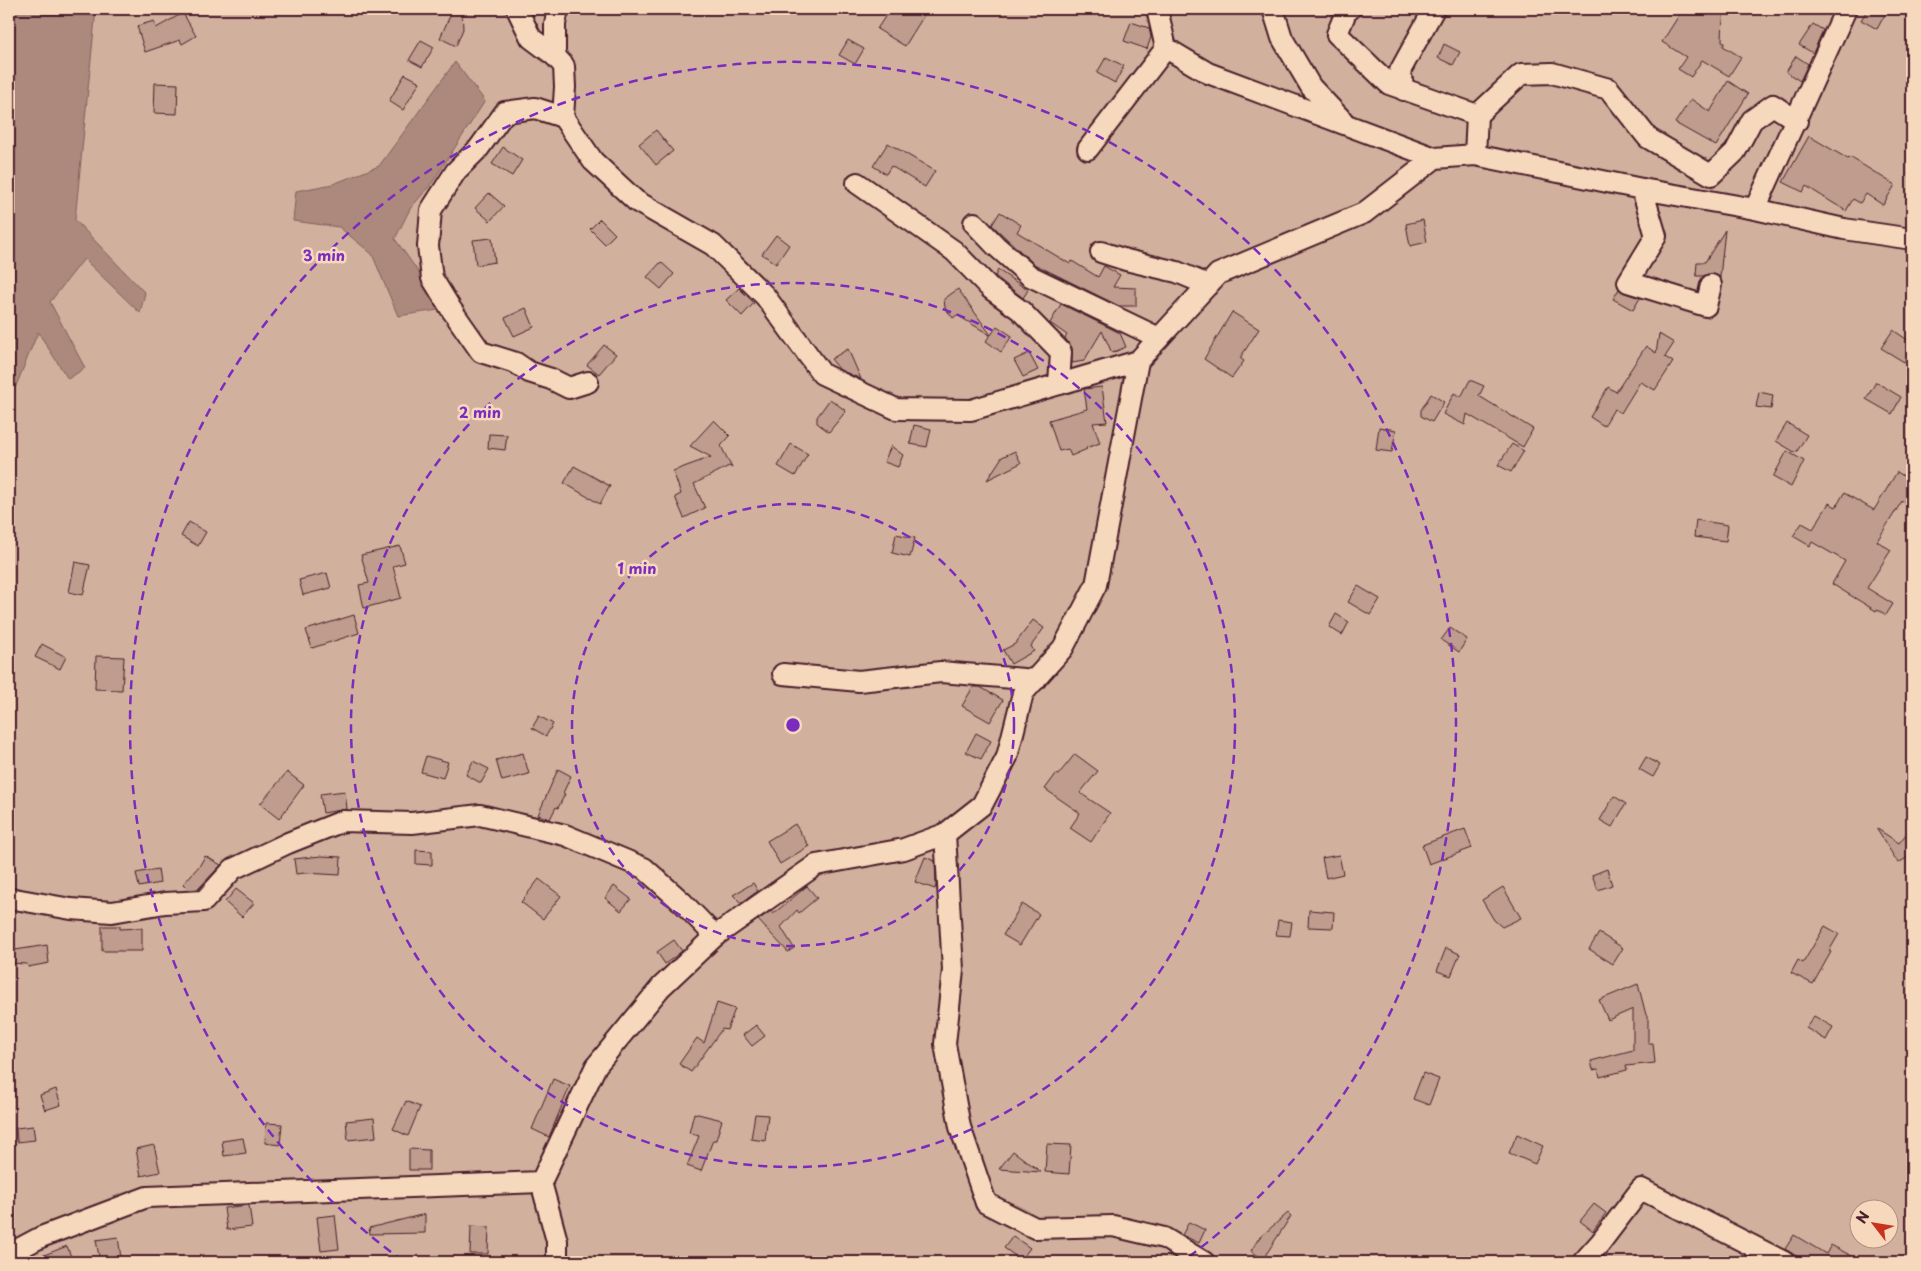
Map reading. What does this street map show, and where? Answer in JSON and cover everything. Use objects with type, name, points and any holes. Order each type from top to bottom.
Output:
[{"type":"street","points":[[517,9],[531,38],[555,56],[564,66],[563,116],[593,161],[636,201],[713,245],[765,296],[822,374],[896,409],[971,410],[1138,361],[1218,274],[1364,214],[1435,158]]},
{"type":"street","points":[[555,56],[555,24],[558,9]]},
{"type":"street","points":[[1157,9],[1166,48],[1208,73],[1435,158],[1475,155],[1642,189],[1755,209],[1844,229],[1912,239]]},
{"type":"street","points":[[1273,9],[1282,38],[1311,87],[1346,124]]},
{"type":"street","points":[[1350,9],[1346,12],[1337,34],[1389,84],[1477,115]]},
{"type":"street","points":[[1404,90],[1400,72],[1434,9]]},
{"type":"street","points":[[1755,209],[1846,9]]},
{"type":"street","points":[[1088,148],[1166,48]]},
{"type":"street","points":[[1475,155],[1477,115],[1521,74],[1552,73],[1609,90],[1648,138],[1711,175],[1736,152],[1752,120],[1773,105],[1797,120]]},
{"type":"street","points":[[563,116],[536,108],[505,112],[479,148],[456,171],[431,210],[428,246],[432,278],[481,352],[516,363],[529,372],[570,388],[588,382]]},
{"type":"street","points":[[857,183],[954,251],[991,289],[1020,310],[1061,352],[1059,384]]},
{"type":"street","points":[[1642,189],[1656,236],[1628,282],[1706,306],[1711,285]]},
{"type":"street","points":[[974,224],[1030,276],[1159,338]]},
{"type":"street","points":[[1102,252],[1176,272],[1208,285]]},
{"type":"street","points":[[557,1262],[557,1241],[541,1182],[596,1066],[662,987],[715,936],[816,865],[904,848],[945,834],[982,805],[1007,757],[1024,693],[1063,648],[1096,585],[1138,361]]},
{"type":"street","points":[[783,674],[859,681],[941,672],[1035,680]]},
{"type":"street","points":[[9,898],[71,909],[112,912],[164,903],[204,901],[233,869],[288,843],[343,821],[412,823],[480,815],[565,835],[644,868],[683,903],[715,936]]},
{"type":"street","points":[[945,834],[953,970],[945,1044],[960,1127],[986,1203],[1035,1228],[1113,1226],[1164,1238],[1204,1262]]},
{"type":"street","points":[[9,1254],[41,1237],[147,1197],[541,1182]]},
{"type":"street","points":[[1583,1262],[1641,1189],[1784,1262]]},
{"type":"shaded area","points":[[9,9],[1912,9],[1912,1262],[9,1262]]},
{"type":"shaded area","points":[[9,9],[96,9],[75,220],[145,293],[140,313],[84,259],[50,302],[85,368],[68,379],[38,332],[9,403]]},
{"type":"shaded area","points":[[455,62],[485,101],[432,183],[410,209],[395,239],[445,309],[398,316],[372,254],[339,227],[293,221],[296,191],[333,184],[379,166]]},
{"type":"building","points":[[453,9],[462,9],[463,29],[456,46],[440,38]]},
{"type":"building","points":[[890,9],[928,9],[905,46],[877,29]]},
{"type":"building","points":[[1683,9],[1703,9],[1711,14],[1723,14],[1722,41],[1725,43],[1723,46],[1741,57],[1729,76],[1702,60],[1691,77],[1678,69],[1686,57],[1662,42]]},
{"type":"building","points":[[1868,9],[1888,9],[1877,29],[1861,20]]},
{"type":"building","points":[[183,13],[196,36],[182,44],[180,40],[145,52],[137,26],[154,21],[156,28]]},
{"type":"building","points":[[1131,22],[1149,28],[1151,37],[1147,49],[1124,41]]},
{"type":"building","points":[[1813,24],[1823,30],[1813,53],[1799,45]]},
{"type":"building","points":[[421,40],[434,47],[422,67],[409,60]]},
{"type":"building","points":[[848,40],[864,49],[855,64],[839,55]]},
{"type":"building","points":[[1444,44],[1460,52],[1453,65],[1438,58]]},
{"type":"building","points":[[1796,56],[1808,64],[1800,81],[1786,72]]},
{"type":"building","points":[[1106,57],[1124,66],[1115,83],[1097,73]]},
{"type":"building","points":[[405,74],[420,82],[403,110],[389,101]]},
{"type":"building","points":[[1728,81],[1748,94],[1716,146],[1675,123],[1691,99],[1710,112]]},
{"type":"building","points":[[155,83],[178,84],[177,114],[154,113]]},
{"type":"building","points":[[656,130],[673,151],[656,165],[639,144]]},
{"type":"building","points":[[1809,136],[1848,159],[1850,157],[1895,185],[1883,205],[1866,194],[1860,203],[1853,199],[1846,211],[1806,186],[1803,192],[1783,182]]},
{"type":"building","points":[[888,143],[935,171],[925,187],[891,166],[886,174],[873,166]]},
{"type":"building","points":[[503,147],[522,160],[512,176],[492,164]]},
{"type":"building","points":[[489,193],[504,206],[490,221],[475,208]]},
{"type":"building","points":[[1000,212],[1021,225],[1017,232],[1070,264],[1072,261],[1098,277],[1104,266],[1120,275],[1113,287],[1136,288],[1136,306],[1119,306],[1034,264],[992,225]]},
{"type":"building","points":[[600,219],[615,234],[605,244],[590,229]]},
{"type":"building","points":[[1423,220],[1427,242],[1410,246],[1406,224]]},
{"type":"building","points":[[1725,230],[1720,277],[1713,273],[1696,276],[1697,262],[1705,262]]},
{"type":"building","points":[[776,235],[789,245],[776,264],[762,254]]},
{"type":"building","points":[[492,238],[495,262],[476,265],[473,240]]},
{"type":"building","points":[[661,262],[674,274],[661,289],[647,277]]},
{"type":"building","points":[[998,270],[1028,290],[1023,298],[995,276]]},
{"type":"building","points":[[739,288],[754,303],[742,316],[726,300]]},
{"type":"building","points":[[958,289],[991,335],[997,326],[1012,336],[1001,352],[986,341],[990,335],[957,315],[953,318],[945,308],[944,299]]},
{"type":"building","points":[[1619,289],[1640,298],[1633,310],[1613,299]]},
{"type":"building","points":[[1061,304],[1120,333],[1126,347],[1112,353],[1102,331],[1084,361],[1072,363],[1072,348],[1065,338],[1067,335],[1050,323]]},
{"type":"building","points":[[526,308],[534,327],[514,336],[505,318]]},
{"type":"building","points":[[1232,312],[1259,329],[1240,358],[1244,361],[1232,378],[1204,359]]},
{"type":"building","points":[[1893,330],[1912,343],[1912,349],[1904,362],[1881,348]]},
{"type":"building","points":[[1659,334],[1674,343],[1665,357],[1673,362],[1655,390],[1640,382],[1621,413],[1614,409],[1604,426],[1590,417],[1608,387],[1616,392],[1646,346],[1656,353]]},
{"type":"building","points":[[604,345],[616,354],[599,374],[587,365]]},
{"type":"building","points":[[848,349],[861,379],[840,370],[831,359]]},
{"type":"building","points":[[1029,353],[1038,370],[1023,377],[1014,360]]},
{"type":"building","points":[[1470,380],[1484,386],[1479,396],[1533,429],[1523,447],[1467,414],[1465,425],[1443,414],[1454,393],[1461,397]]},
{"type":"building","points":[[1876,382],[1901,397],[1892,414],[1866,399]]},
{"type":"building","points":[[1102,387],[1107,422],[1093,423],[1100,443],[1071,456],[1068,449],[1059,451],[1049,420],[1087,409],[1084,389]]},
{"type":"building","points":[[1759,392],[1773,395],[1771,409],[1756,407]]},
{"type":"building","points":[[1431,394],[1444,402],[1432,422],[1421,416],[1421,410]]},
{"type":"building","points":[[830,399],[846,411],[829,432],[817,423],[817,417]]},
{"type":"building","points":[[714,420],[730,436],[721,446],[732,468],[729,466],[694,484],[705,508],[684,518],[675,497],[681,494],[673,471],[711,457],[690,446]]},
{"type":"building","points":[[1787,423],[1807,435],[1796,453],[1776,441]]},
{"type":"building","points":[[914,425],[931,429],[927,447],[910,444]]},
{"type":"building","points":[[1379,427],[1396,430],[1392,452],[1376,450]]},
{"type":"building","points":[[489,434],[507,435],[505,450],[488,448]]},
{"type":"building","points":[[791,444],[808,454],[795,476],[778,466]]},
{"type":"building","points":[[1512,444],[1524,451],[1511,472],[1498,465]]},
{"type":"building","points":[[891,446],[903,455],[898,467],[884,462]]},
{"type":"building","points":[[1015,451],[1021,463],[987,480],[1002,457]]},
{"type":"building","points":[[1787,451],[1804,461],[1791,487],[1773,477]]},
{"type":"building","points":[[574,466],[610,486],[600,504],[564,483]]},
{"type":"building","points":[[1897,472],[1912,481],[1912,495],[1907,504],[1902,501],[1877,541],[1891,550],[1867,588],[1893,604],[1886,615],[1877,609],[1876,611],[1832,584],[1845,561],[1812,542],[1810,546],[1793,536],[1802,523],[1813,529],[1829,503],[1836,507],[1844,493],[1874,510]]},
{"type":"building","points":[[1696,520],[1728,525],[1726,541],[1694,537]]},
{"type":"building","points":[[189,522],[206,532],[198,546],[181,536]]},
{"type":"building","points":[[896,534],[915,538],[910,557],[892,553]]},
{"type":"building","points":[[400,546],[405,563],[393,566],[401,598],[364,608],[359,585],[369,583],[361,555]]},
{"type":"building","points":[[75,562],[90,565],[83,595],[69,592]]},
{"type":"building","points":[[327,573],[331,588],[303,595],[299,580]]},
{"type":"building","points":[[1358,586],[1380,599],[1370,615],[1348,602]]},
{"type":"building","points":[[1336,614],[1349,622],[1342,635],[1329,627]]},
{"type":"building","points":[[354,615],[359,633],[312,648],[306,630]]},
{"type":"building","points":[[1033,620],[1044,628],[1031,646],[1034,651],[1011,664],[1003,650],[1015,644]]},
{"type":"building","points":[[1450,628],[1467,639],[1459,652],[1441,640]]},
{"type":"building","points":[[42,644],[66,657],[60,669],[35,657]]},
{"type":"building","points":[[96,656],[124,657],[122,690],[95,689]]},
{"type":"building","points":[[973,687],[980,687],[1003,700],[990,722],[962,706]]},
{"type":"building","points":[[539,716],[553,724],[546,736],[532,728]]},
{"type":"building","points":[[976,733],[991,741],[981,759],[966,752]]},
{"type":"building","points":[[523,753],[529,774],[502,781],[496,760]]},
{"type":"building","points":[[1075,754],[1098,771],[1080,793],[1110,813],[1091,842],[1070,828],[1080,813],[1045,789]]},
{"type":"building","points":[[426,756],[448,762],[443,778],[421,772]]},
{"type":"building","points":[[1646,757],[1660,765],[1653,777],[1639,769]]},
{"type":"building","points":[[473,761],[489,769],[481,783],[466,775]]},
{"type":"building","points":[[558,769],[571,776],[563,793],[565,794],[550,819],[538,815]]},
{"type":"building","points":[[287,772],[304,785],[279,819],[260,804]]},
{"type":"building","points":[[345,791],[347,809],[323,813],[320,794]]},
{"type":"building","points":[[1614,796],[1626,804],[1612,827],[1600,820]]},
{"type":"building","points":[[795,824],[809,846],[780,864],[767,841]]},
{"type":"building","points":[[1912,827],[1912,855],[1898,863],[1876,828],[1899,843]]},
{"type":"building","points":[[1465,829],[1472,848],[1429,864],[1422,845]]},
{"type":"building","points":[[416,850],[432,851],[432,865],[416,864]]},
{"type":"building","points":[[1339,855],[1343,874],[1326,878],[1322,858]]},
{"type":"building","points":[[205,856],[221,865],[198,889],[189,890],[183,884],[200,865]]},
{"type":"building","points":[[321,856],[341,857],[340,875],[296,874],[294,859]]},
{"type":"building","points":[[925,857],[935,861],[935,889],[915,882]]},
{"type":"building","points":[[158,869],[160,883],[139,887],[136,873]]},
{"type":"building","points":[[1607,869],[1612,885],[1598,890],[1592,875]]},
{"type":"building","points":[[539,879],[561,896],[543,919],[521,902]]},
{"type":"building","points":[[753,883],[758,891],[741,903],[733,895]]},
{"type":"building","points":[[614,886],[631,899],[621,911],[605,898]]},
{"type":"building","points":[[807,886],[817,898],[799,913],[797,910],[781,927],[794,948],[788,952],[758,920],[771,911],[773,914]]},
{"type":"building","points":[[1503,887],[1521,918],[1502,927],[1494,920],[1482,900]]},
{"type":"building","points":[[236,889],[254,903],[242,917],[225,902]]},
{"type":"building","points":[[1022,904],[1039,914],[1020,945],[1003,935]]},
{"type":"building","points":[[1309,910],[1334,912],[1333,928],[1308,927]]},
{"type":"building","points":[[1278,920],[1292,922],[1290,936],[1276,935]]},
{"type":"building","points":[[102,926],[120,926],[120,929],[142,928],[142,951],[102,951]]},
{"type":"building","points":[[1825,926],[1839,934],[1813,984],[1791,973],[1798,960],[1803,963]]},
{"type":"building","points":[[1599,933],[1623,948],[1613,964],[1589,949]]},
{"type":"building","points":[[674,940],[682,951],[665,964],[657,952]]},
{"type":"building","points":[[47,945],[49,963],[28,967],[27,964],[9,963],[9,951]]},
{"type":"building","points":[[1446,948],[1460,954],[1451,976],[1437,971]]},
{"type":"building","points":[[1638,984],[1646,1015],[1648,1015],[1648,1043],[1653,1043],[1655,1063],[1626,1066],[1627,1070],[1600,1077],[1598,1069],[1593,1070],[1591,1061],[1633,1050],[1633,1009],[1608,1020],[1599,1000]]},
{"type":"building","points":[[717,1003],[735,1009],[727,1030],[722,1029],[691,1072],[679,1064],[697,1038],[704,1043]]},
{"type":"building","points":[[1814,1016],[1833,1027],[1826,1040],[1806,1028]]},
{"type":"building","points":[[756,1025],[765,1036],[752,1046],[743,1035]]},
{"type":"building","points":[[1423,1073],[1439,1079],[1429,1105],[1413,1099]]},
{"type":"building","points":[[553,1079],[570,1086],[549,1137],[532,1129]]},
{"type":"building","points":[[56,1089],[61,1105],[45,1110],[40,1095]]},
{"type":"building","points":[[406,1101],[420,1107],[408,1136],[393,1129]]},
{"type":"building","points":[[694,1113],[722,1120],[716,1140],[713,1140],[701,1171],[687,1166],[699,1136],[689,1133]]},
{"type":"building","points":[[755,1114],[768,1115],[765,1141],[751,1139]]},
{"type":"building","points":[[374,1118],[376,1137],[348,1140],[346,1121]]},
{"type":"building","points":[[266,1123],[282,1124],[280,1145],[265,1143]]},
{"type":"building","points":[[33,1126],[35,1140],[17,1142],[16,1128]]},
{"type":"building","points":[[1517,1134],[1543,1146],[1535,1164],[1509,1153]]},
{"type":"building","points":[[243,1138],[246,1153],[224,1156],[222,1141]]},
{"type":"building","points":[[1047,1144],[1071,1145],[1069,1174],[1045,1172]]},
{"type":"building","points":[[154,1145],[160,1172],[141,1176],[136,1149]]},
{"type":"building","points":[[409,1149],[429,1150],[429,1170],[409,1170]]},
{"type":"building","points":[[1013,1151],[1041,1172],[999,1169]]},
{"type":"building","points":[[1594,1204],[1606,1213],[1593,1231],[1580,1221]]},
{"type":"building","points":[[249,1205],[252,1227],[227,1230],[224,1208]]},
{"type":"building","points":[[1288,1213],[1291,1216],[1263,1259],[1251,1251],[1259,1238]]},
{"type":"building","points":[[425,1214],[425,1233],[370,1234],[369,1228]]},
{"type":"building","points":[[335,1215],[339,1249],[321,1251],[317,1217]]},
{"type":"building","points":[[1189,1222],[1205,1230],[1199,1243],[1182,1235]]},
{"type":"building","points":[[471,1226],[489,1227],[488,1254],[470,1254]]},
{"type":"building","points":[[1794,1235],[1826,1254],[1831,1245],[1863,1262],[1806,1262],[1785,1249]]},
{"type":"building","points":[[1013,1236],[1030,1248],[1021,1260],[1004,1248]]},
{"type":"building","points":[[118,1237],[121,1258],[100,1262],[96,1240]]},
{"type":"building","points":[[67,1246],[73,1262],[29,1262],[29,1261]]}]
